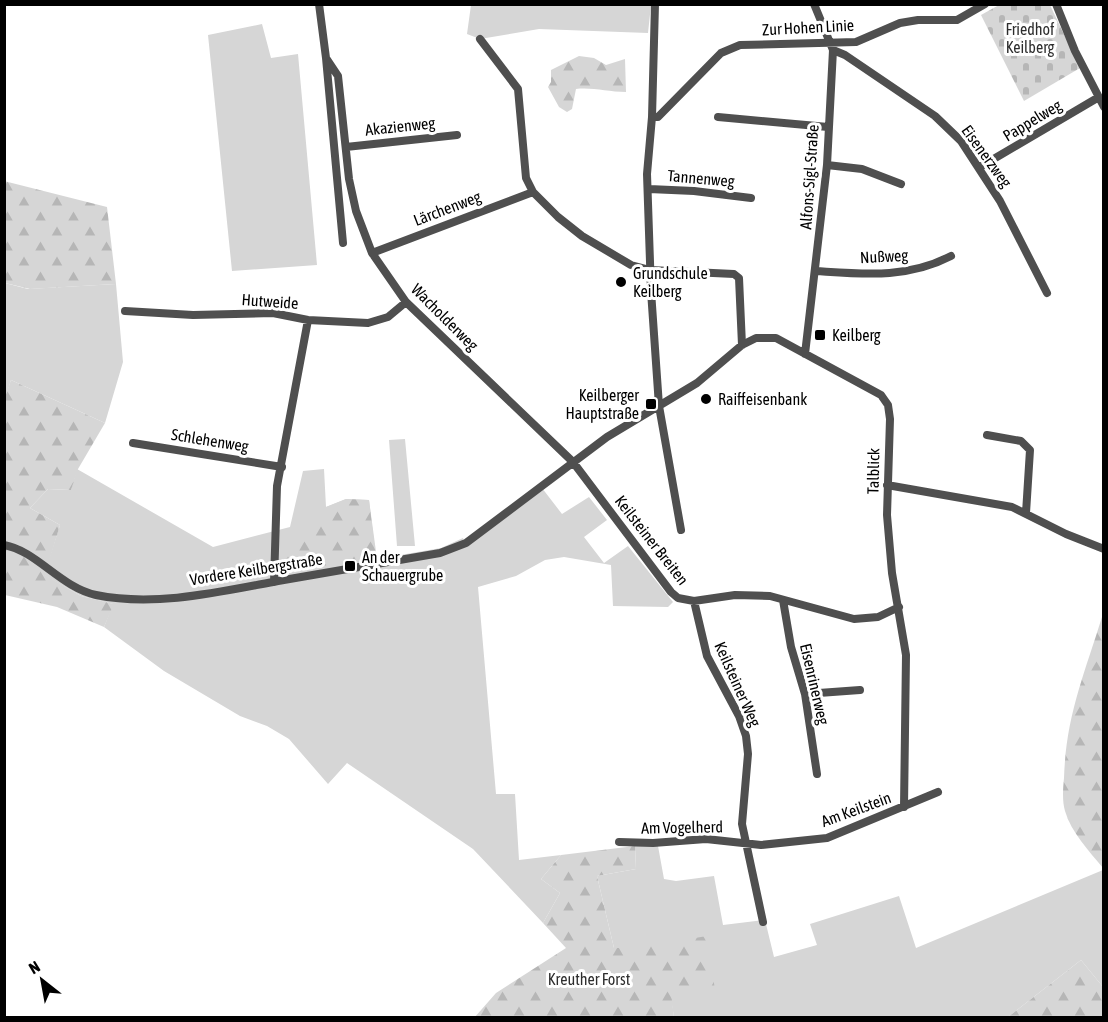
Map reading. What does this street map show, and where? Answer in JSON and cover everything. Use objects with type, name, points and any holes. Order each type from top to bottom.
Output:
[{"type":"street","name":"Wacholderweg","points":[[319,4],[343,243]]},
{"type":"street","points":[[655,4],[652,117],[647,174],[651,270],[659,406],[681,530]]},
{"type":"street","name":"Alfons-Sigl-Straße","points":[[805,354],[827,165],[831,46],[814,4]]},
{"type":"street","name":"Zur Hohen Linie","points":[[652,117],[658,117],[721,54],[741,45],[831,46],[856,42],[909,21],[957,21],[985,4]]},
{"type":"street","points":[[1056,4],[1075,51],[1104,107]]},
{"type":"street","points":[[480,39],[518,89],[526,178],[533,192],[582,236],[631,265],[651,270],[734,274],[739,278],[742,345]]},
{"type":"street","name":"Eisenerzweg","points":[[831,46],[935,116],[962,141],[1000,201],[1047,293]]},
{"type":"street","name":"Wacholderweg","points":[[326,58],[338,76],[356,211],[372,253],[406,302],[573,462]]},
{"type":"street","name":"Pappelweg","points":[[980,167],[1099,97]]},
{"type":"street","points":[[718,117],[828,128]]},
{"type":"street","name":"Akazienweg","points":[[346,147],[457,135]]},
{"type":"street","points":[[827,165],[862,169],[901,184]]},
{"type":"street","name":"Tannenweg","points":[[649,189],[694,191],[751,198]]},
{"type":"street","name":"Lärchenweg","points":[[372,253],[533,192]]},
{"type":"street","name":"Nußweg","points":[[816,271],[900,273],[926,268],[951,256]]},
{"type":"street","name":"Hutweide","points":[[125,311],[193,315],[273,313],[308,320],[368,323],[388,316],[406,302]]},
{"type":"street","points":[[274,582],[275,517],[308,320]]},
{"type":"street","name":"Talblick","points":[[659,406],[697,383],[742,345],[765,336],[776,338],[884,399],[890,419],[887,485],[889,544],[899,607],[907,684],[904,807]]},
{"type":"street","name":"Vordere Keilbergstraße","points":[[4,545],[19,550],[65,583],[79,590],[111,597],[169,598],[440,552],[466,543],[622,427],[659,406]]},
{"type":"street","points":[[987,435],[1021,441],[1030,450],[1026,513]]},
{"type":"street","name":"Schlehenweg","points":[[133,443],[282,467]]},
{"type":"street","name":"Keilsteiner Breiten","points":[[573,462],[671,592],[678,598],[694,601],[755,595],[854,619],[878,617],[899,607]]},
{"type":"street","points":[[887,485],[1012,507],[1066,534],[1104,549]]},
{"type":"street","name":"Eisenrinerweg","points":[[783,600],[791,647],[805,694],[817,774]]},
{"type":"street","name":"Keilsteiner Weg","points":[[694,601],[707,656],[739,716],[746,736],[748,754],[742,824],[763,922]]},
{"type":"street","points":[[805,694],[860,690]]},
{"type":"street","name":"Am Keilstein","points":[[745,843],[761,845],[827,838],[938,792]]},
{"type":"street","name":"Am Vogelherd","points":[[619,842],[653,843],[706,839],[745,843]]},
{"type":"green space","points":[[471,5],[651,5],[648,33],[539,29],[480,39],[467,34]]},
{"type":"green space","name":"Friedhof Keilberg","points":[[999,5],[1050,5],[1080,68],[1024,101],[981,15]]},
{"type":"green space","points":[[262,24],[271,58],[298,54],[317,265],[232,271],[208,35]]},
{"type":"green space","points":[[579,56],[594,58],[606,65],[625,59],[626,92],[576,89],[572,109],[567,112],[559,107],[548,87],[551,82],[551,70]]},
{"type":"green space","points":[[4,181],[107,207],[116,284],[30,289],[5,283]]},
{"type":"green space","points":[[5,283],[28,289],[116,284],[123,362],[105,423],[11,380],[5,400]]},
{"type":"green space","points":[[11,380],[105,423],[78,469],[71,490],[48,489],[30,508],[60,525],[45,575],[81,596],[114,604],[104,627],[57,607],[5,595],[4,400]]},
{"type":"green space","points":[[405,439],[415,546],[397,546],[389,440]]},
{"type":"green space","points":[[77,469],[213,547],[290,527],[303,471],[324,469],[326,507],[346,499],[369,500],[377,559],[441,548],[463,538],[465,545],[542,488],[562,514],[589,497],[607,520],[584,537],[604,563],[628,546],[673,602],[668,607],[613,606],[611,565],[564,557],[545,560],[516,576],[478,587],[496,794],[515,794],[519,860],[561,855],[541,879],[560,893],[543,923],[473,849],[347,763],[328,784],[289,739],[267,726],[240,716],[164,671],[104,627],[113,604],[81,596],[44,575],[60,525],[30,508],[48,489],[71,490]]},
{"type":"green space","points":[[346,499],[369,500],[376,559],[281,575],[285,544],[326,507]]},
{"type":"green space","points":[[1102,617],[1104,618],[1103,868],[1081,841],[1068,819],[1063,803],[1065,756],[1072,715]]},
{"type":"green space","points":[[635,846],[658,846],[664,879],[676,881],[714,876],[723,925],[765,920],[774,957],[817,945],[810,924],[899,896],[916,948],[1103,870],[1103,987],[1081,960],[1008,1017],[674,1017],[670,993],[635,948],[614,948],[597,876],[636,869]]},
{"type":"green space","name":"Kreuther Forst","points":[[635,846],[636,869],[597,876],[614,948],[635,948],[707,936],[715,990],[671,993],[674,1017],[474,1018],[496,993],[566,948],[543,923],[560,893],[541,879],[561,855]]},
{"type":"green space","points":[[1081,960],[1103,987],[1103,1017],[1008,1017]]},
{"type":"place","name":"Grundschule Keilberg","points":[[621,282]]},
{"type":"place","name":"Keilberg","points":[[820,335]]},
{"type":"place","name":"Raiffeisenbank","points":[[706,399]]},
{"type":"place","name":"Keilberger Hauptstraße","points":[[651,404]]},
{"type":"place","name":"An der Schauergrube","points":[[350,566]]}]
